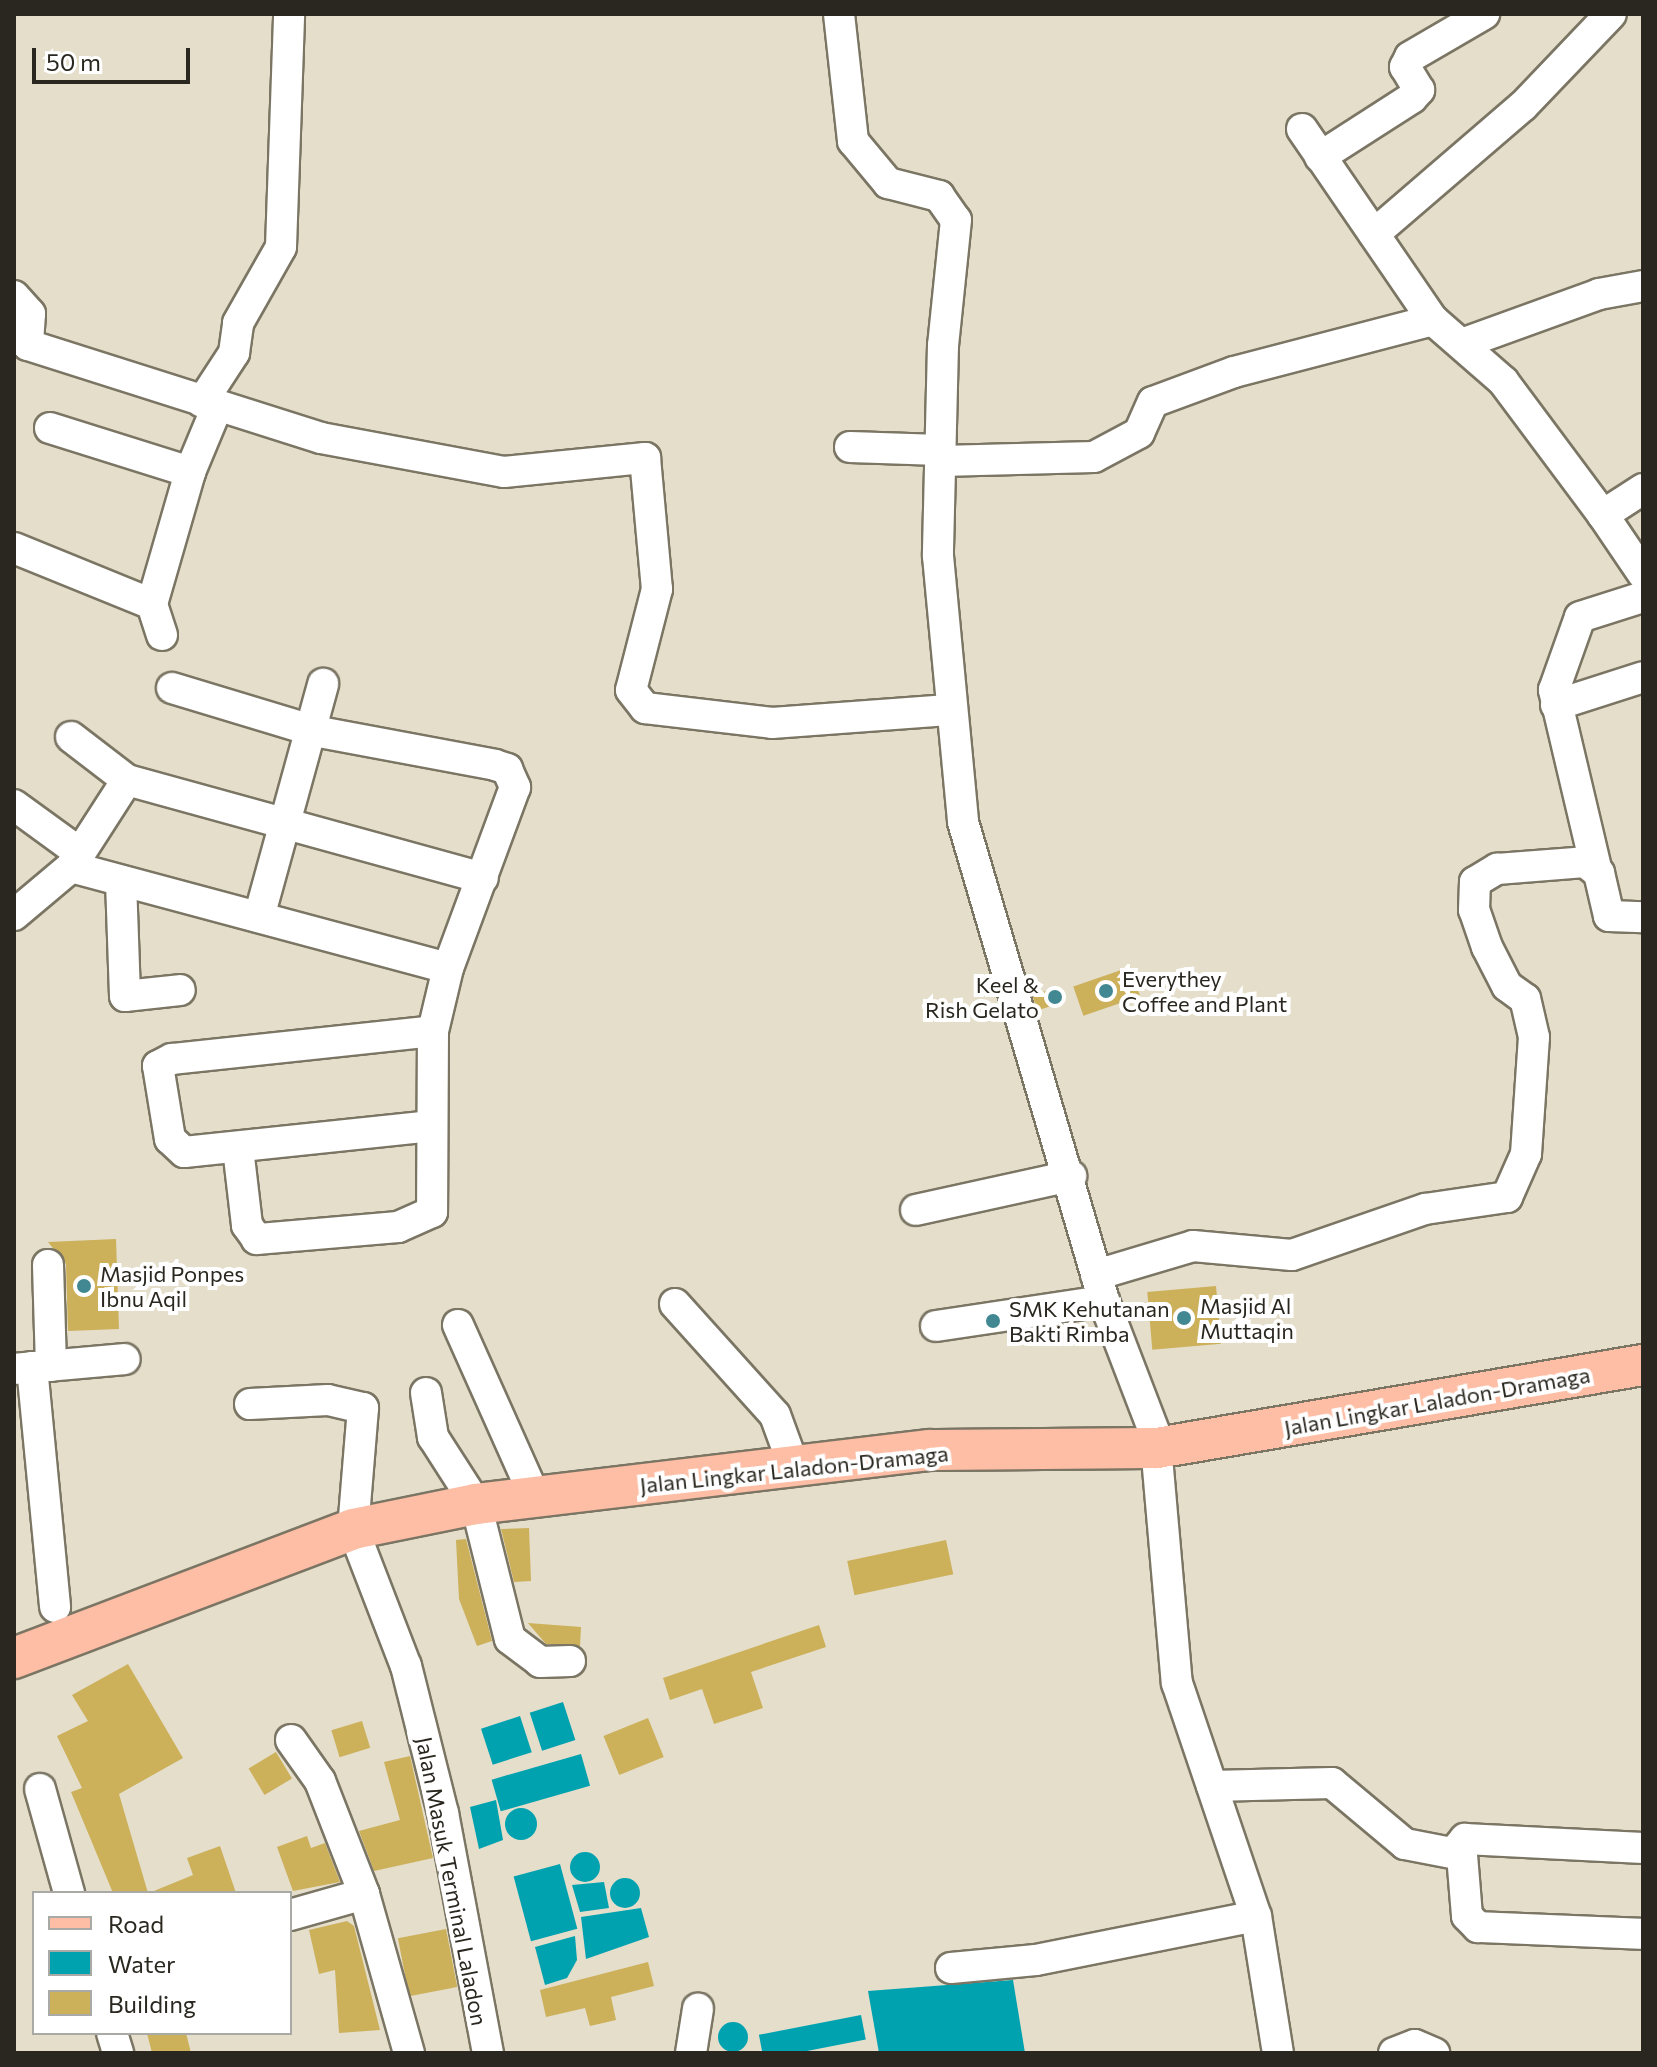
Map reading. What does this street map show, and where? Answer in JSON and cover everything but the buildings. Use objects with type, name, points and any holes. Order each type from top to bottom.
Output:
[{"type":"main road","name":"Jalan Lingkar Laladon-Dramaga","points":[[14,1658],[353,1529],[476,1504],[929,1450],[1157,1448],[1643,1365]]},
{"type":"street","points":[[162,635],[152,604],[210,405],[234,353],[238,323],[281,247],[289,14]]},
{"type":"street","points":[[1320,157],[1412,98],[1419,90],[1405,67],[1410,57],[1484,14]]},
{"type":"street","points":[[1374,234],[1523,106],[1611,14]]},
{"type":"street","points":[[846,15],[853,141],[888,183],[939,196],[956,220],[940,455],[939,572],[949,710],[972,862],[1071,1176],[1100,1288],[1157,1448],[1174,1668],[1256,1916],[1278,2053]]},
{"type":"street","points":[[1302,129],[1433,320],[1464,343],[1503,381],[1643,574]]},
{"type":"street","points":[[1464,343],[1599,294],[1643,286]]},
{"type":"street","points":[[14,296],[30,314],[28,345],[210,405],[449,468],[504,472],[645,458],[657,589],[633,701],[678,714],[772,723],[949,710]]},
{"type":"street","points":[[850,447],[940,455],[1094,457],[1144,422],[1153,402],[1234,372],[1433,320]]},
{"type":"street","points":[[50,428],[190,472]]},
{"type":"street","points":[[1603,515],[1643,489]]},
{"type":"street","points":[[14,548],[152,604]]},
{"type":"street","points":[[1643,597],[1580,617],[1556,679],[1556,705],[1609,916],[1643,917]]},
{"type":"street","points":[[1556,705],[1643,677]]},
{"type":"street","points":[[259,917],[288,829],[323,684]]},
{"type":"street","points":[[172,688],[314,731],[507,769],[513,803],[448,968],[433,1031],[432,1126],[436,1189],[428,1217],[293,1242],[269,1242],[248,1231],[238,1148]]},
{"type":"street","points":[[71,737],[127,780],[288,829],[483,878]]},
{"type":"street","points":[[14,915],[74,859],[127,780]]},
{"type":"street","points":[[14,805],[74,859],[121,881],[448,968]]},
{"type":"street","points":[[936,1326],[1100,1288],[1193,1246],[1292,1255],[1425,1209],[1507,1197],[1526,1154],[1534,1037],[1525,999],[1492,960],[1473,889],[1497,869],[1579,861],[1596,868]]},
{"type":"street","points":[[121,881],[125,996],[180,990]]},
{"type":"street","points":[[432,1126],[238,1148],[174,1146],[160,1063],[433,1031]]},
{"type":"street","points":[[916,1210],[1071,1176]]},
{"type":"street","points":[[48,1265],[32,1367],[55,1607]]},
{"type":"street","points":[[675,1304],[775,1415],[794,1467]]},
{"type":"street","points":[[458,1325],[536,1499]]},
{"type":"street","points":[[32,1367],[125,1359]]},
{"type":"street","points":[[426,1393],[433,1437],[476,1504],[510,1639],[540,1662],[570,1661]]},
{"type":"street","points":[[250,1404],[338,1400],[363,1408],[353,1529]]},
{"type":"street","name":"Jalan Masuk Terminal Laladon","points":[[353,1529],[406,1666],[443,1813],[488,2053]]},
{"type":"street","points":[[291,1740],[320,1781],[364,1894],[409,2053]]},
{"type":"street","points":[[1212,1786],[1320,1779],[1405,1844],[1455,1851],[1465,1861],[1471,1924],[1643,1934]]},
{"type":"street","points":[[40,1789],[68,1891]]},
{"type":"street","points":[[1455,1851],[1465,1839],[1643,1848]]},
{"type":"street","points":[[292,1914],[364,1894]]},
{"type":"street","points":[[951,1968],[1036,1960],[1256,1916]]},
{"type":"street","points":[[691,2053],[698,2009]]},
{"type":"street","points":[[1394,2053],[1415,2045],[1434,2053]]},
{"type":"water","points":[[563,1702],[575,1740],[542,1751],[530,1713]]},
{"type":"water","points":[[520,1716],[532,1752],[493,1765],[481,1729]]},
{"type":"water","points":[[581,1754],[590,1786],[501,1811],[492,1780]]},
{"type":"water","points":[[496,1800],[503,1840],[479,1849],[470,1807]]},
{"type":"water","points":[[521,1808],[532,1813],[537,1824],[532,1835],[521,1840],[510,1835],[505,1824],[510,1813]]},
{"type":"water","points":[[585,1852],[591,1853],[599,1861],[599,1873],[591,1881],[585,1882],[579,1881],[571,1873],[570,1867],[571,1861],[579,1853]]},
{"type":"water","points":[[560,1864],[577,1929],[531,1941],[514,1876]]},
{"type":"water","points":[[625,1878],[636,1882],[640,1893],[636,1904],[625,1908],[614,1904],[610,1893],[614,1882]]},
{"type":"water","points":[[604,1882],[609,1908],[580,1912],[572,1885]]},
{"type":"water","points":[[641,1908],[649,1937],[586,1959],[581,1917]]},
{"type":"water","points":[[575,1936],[577,1960],[567,1978],[545,1985],[535,1947]]},
{"type":"water","points":[[1013,1980],[1025,2053],[879,2053],[868,1991]]},
{"type":"water","points":[[861,2015],[866,2040],[797,2053],[762,2053],[759,2035]]},
{"type":"water","points":[[733,2022],[744,2026],[748,2037],[744,2048],[733,2052],[722,2048],[718,2037],[722,2026]]},
{"type":"place","name":"Everythey Coffee and Plant","points":[[1106,991]]},
{"type":"place","name":"Keel & Rish Gelato","points":[[1055,997]]},
{"type":"place","name":"Masjid Ponpes Ibnu Aqil","points":[[84,1286]]},
{"type":"place","name":"Masjid Al Muttaqin","points":[[1184,1318]]},
{"type":"place","name":"SMK Kehutanan Bakti Rimba","points":[[993,1321]]}]
